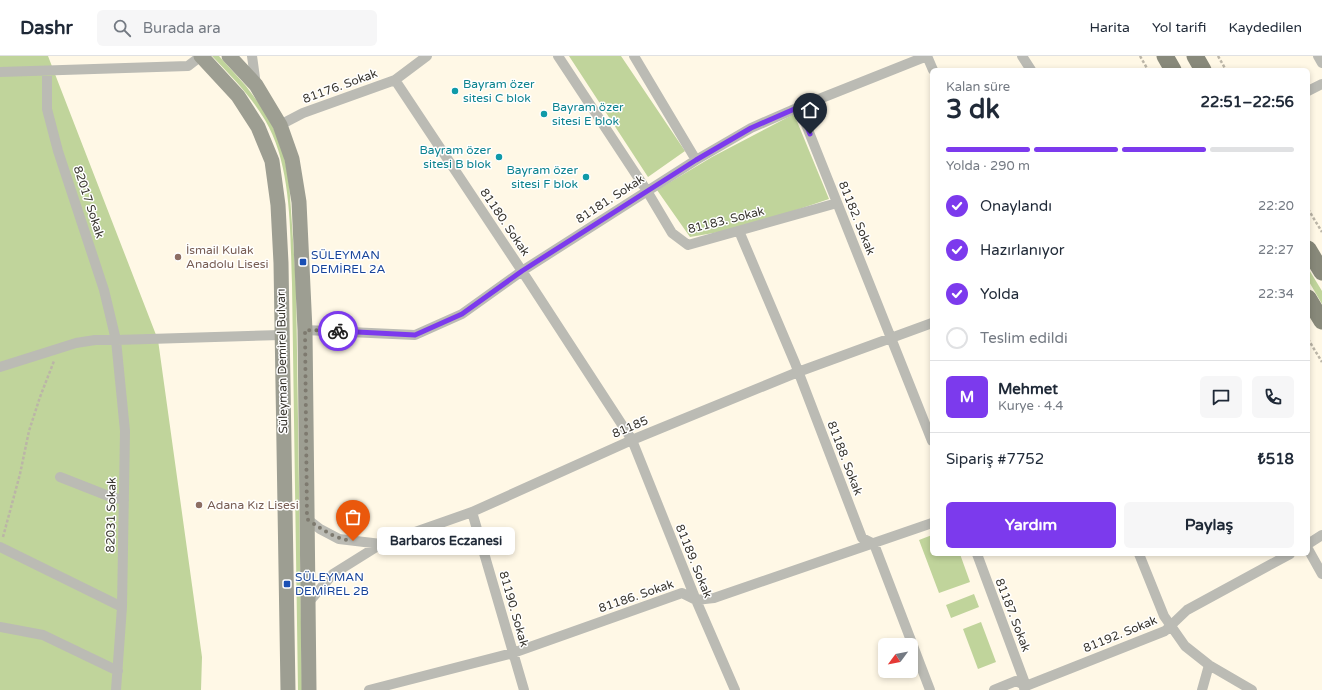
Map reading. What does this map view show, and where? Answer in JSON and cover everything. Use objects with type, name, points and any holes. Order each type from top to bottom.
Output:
[{"type":"main road","name":"Süleyman Demirel Bulvarı","points":[[201,56],[238,96],[258,127],[272,161],[278,204],[281,256],[288,690]]},
{"type":"main road","name":"Süleyman Demirel Bulvarı","points":[[229,56],[256,85],[280,125],[292,159],[299,202],[305,330],[309,690]]},
{"type":"main road","points":[[1165,56],[1172,68]]},
{"type":"main road","points":[[1195,56],[1202,68]]},
{"type":"main road","points":[[1310,252],[1322,272]]},
{"type":"main road","points":[[1310,301],[1322,321]]},
{"type":"street","points":[[0,72],[188,66],[201,56]]},
{"type":"street","points":[[252,56],[256,85]]},
{"type":"street","name":"81176. Sokak","points":[[280,125],[304,113],[395,80],[427,56]]},
{"type":"street","points":[[558,56],[647,191]]},
{"type":"street","points":[[634,56],[696,160]]},
{"type":"street","points":[[927,56],[932,68]]},
{"type":"street","name":"81181. Sokak","points":[[305,330],[415,335],[462,314],[522,271],[696,160],[751,128],[799,107],[927,56]]},
{"type":"street","points":[[1022,56],[1030,68]]},
{"type":"street","points":[[1318,56],[1322,63]]},
{"type":"street","name":"82017 Sokak","points":[[47,70],[47,109],[58,151],[104,290],[116,340]]},
{"type":"street","name":"81180. Sokak","points":[[395,80],[632,440]]},
{"type":"street","points":[[1310,90],[1322,84]]},
{"type":"street","name":"81182. Sokak","points":[[799,107],[890,338]]},
{"type":"street","name":"81183. Sokak","points":[[647,191],[672,233],[688,245],[837,204]]},
{"type":"street","name":"81188. Sokak","points":[[739,231],[798,372],[862,538],[874,544],[930,690]]},
{"type":"street","name":"81185","points":[[308,603],[333,574],[381,544],[472,512],[632,440],[798,372],[930,324]]},
{"type":"street","points":[[0,367],[76,343],[95,340],[282,335]]},
{"type":"street","points":[[890,338],[930,436]]},
{"type":"street","name":"82031 Sokak","points":[[116,340],[125,431],[122,607],[116,690]]},
{"type":"street","name":"81189. Sokak","points":[[632,440],[696,600],[736,690]]},
{"type":"street","points":[[60,477],[111,497],[124,500]]},
{"type":"street","name":"81190. Sokak","points":[[472,512],[524,690]]},
{"type":"street","name":"81185","points":[[307,519],[339,539],[381,544]]},
{"type":"street","name":"81186. Sokak","points":[[369,690],[513,653],[682,593],[696,600],[714,598],[930,524]]},
{"type":"street","points":[[1310,543],[1322,535]]},
{"type":"street","points":[[0,547],[122,607]]},
{"type":"street","points":[[1310,553],[1322,574]]},
{"type":"street","name":"81187. Sokak","points":[[977,556],[1025,688]]},
{"type":"street","points":[[1140,556],[1164,616],[1185,646],[1209,665],[1252,690]]},
{"type":"street","name":"81192. Sokak","points":[[994,690],[1016,681],[1025,688],[1165,631],[1187,610],[1286,556]]},
{"type":"street","points":[[0,627],[43,634],[118,671]]},
{"type":"street","points":[[1202,690],[1209,665]]},
{"type":"path","points":[[1140,56],[1147,68]]},
{"type":"path","points":[[1218,56],[1225,68]]},
{"type":"path","points":[[1310,212],[1322,232]]},
{"type":"path","points":[[1310,342],[1322,362]]},
{"type":"path","points":[[0,547],[16,489],[29,431],[59,349]]},
{"type":"green space","points":[[0,56],[48,56],[158,340],[202,657],[201,690],[0,690]]},
{"type":"green space","points":[[212,56],[219,56],[246,86],[269,117],[283,151],[289,181],[296,284],[302,690],[298,690],[292,284],[288,199],[280,157],[274,138],[265,120],[247,94]]},
{"type":"green space","points":[[569,56],[621,56],[685,151],[648,177]]},
{"type":"green space","points":[[794,114],[829,199],[743,228],[690,237],[657,190],[712,157]]},
{"type":"green space","points":[[1310,271],[1322,291],[1322,304],[1310,283]]},
{"type":"green space","points":[[930,536],[930,556],[961,556],[970,582],[939,593],[919,540]]},
{"type":"green space","points":[[974,594],[979,607],[951,618],[946,605]]},
{"type":"green space","points":[[981,622],[996,662],[978,669],[963,629]]},
{"type":"way so far","points":[[338,331],[305,330],[307,519],[339,539],[353,541]]},
{"type":"place","name":"Bayram özer sitesi C blok","points":[[455,91]]},
{"type":"place","name":"Bayram özer sitesi E blok","points":[[544,114]]},
{"type":"place","name":"Bayram özer sitesi B blok","points":[[499,157]]},
{"type":"place","name":"Bayram özer sitesi F blok","points":[[586,177]]},
{"type":"place","name":"İsmail Kulak Anadolu Lisesi","points":[[178,257]]},
{"type":"place","name":"SÜLEYMAN DEMİREL 2A","points":[[303,262]]},
{"type":"place","name":"Adana Kız Lisesi","points":[[199,505]]},
{"type":"place","name":"Barbaros Eczanesi","points":[[353,541]]},
{"type":"place","name":"SÜLEYMAN DEMİREL 2B","points":[[287,584]]},
{"type":"route","points":[[338,331],[415,335],[462,314],[522,271],[696,160],[751,128],[799,107],[810,134]]}]
